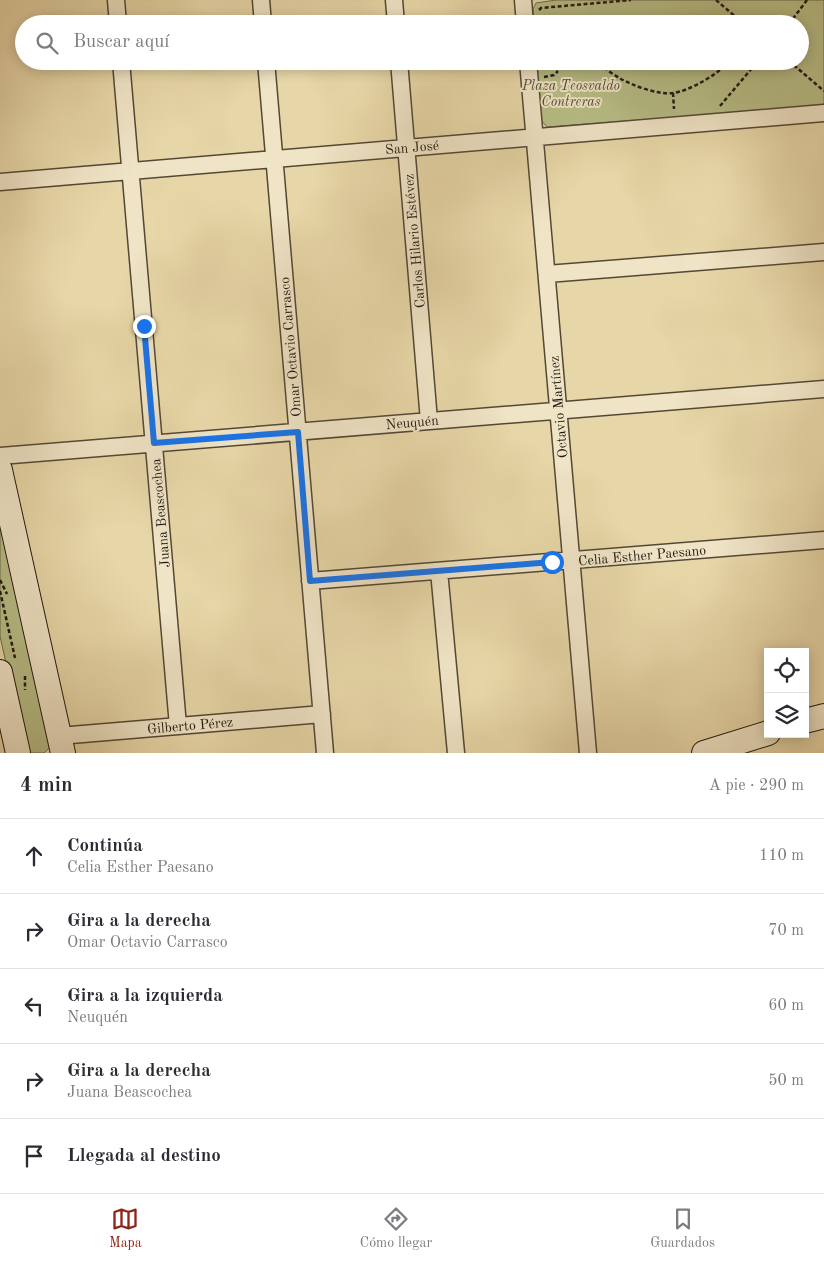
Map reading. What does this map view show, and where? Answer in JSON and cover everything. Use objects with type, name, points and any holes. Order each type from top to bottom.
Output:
[{"type":"main road","points":[[0,470],[61,744]]},
{"type":"main road","points":[[0,672],[18,753]]},
{"type":"main road","points":[[809,721],[824,716]]},
{"type":"main road","points":[[704,753],[739,748],[764,735]]},
{"type":"street","points":[[116,0],[117,15]]},
{"type":"street","points":[[261,0],[262,15]]},
{"type":"street","points":[[394,0],[395,15]]},
{"type":"street","points":[[523,0],[524,15]]},
{"type":"street","name":"Juana Beascochea","points":[[122,70],[178,726]]},
{"type":"street","name":"Omar Octavio Carrasco","points":[[267,70],[325,753]]},
{"type":"street","name":"Carlos Hilario Estévez","points":[[400,70],[429,421]]},
{"type":"street","name":"Octavio Martínez","points":[[529,70],[588,753]]},
{"type":"street","name":"San José","points":[[0,182],[824,113]]},
{"type":"street","points":[[547,274],[824,252]]},
{"type":"street","name":"Neuquén","points":[[0,456],[824,389]]},
{"type":"street","name":"Celia Esther Paesano","points":[[310,581],[824,540]]},
{"type":"street","points":[[439,571],[456,753]]},
{"type":"street","name":"Gilberto Pérez","points":[[61,744],[178,726],[322,714]]},
{"type":"path","points":[[542,8],[631,0]]},
{"type":"path","points":[[716,0],[734,15]]},
{"type":"path","points":[[796,15],[807,0]]},
{"type":"path","points":[[543,70],[544,78],[554,75],[558,71]]},
{"type":"path","points":[[607,70],[642,88],[672,94],[714,75],[720,70]]},
{"type":"path","points":[[727,108],[718,108],[750,70]]},
{"type":"path","points":[[799,70],[824,92]]},
{"type":"path","points":[[672,94],[674,112]]},
{"type":"path","points":[[0,580],[8,598]]},
{"type":"path","points":[[25,670],[25,697]]},
{"type":"green space","name":"Plaza Teosvaldo Contreras","points":[[556,0],[824,0],[824,106],[547,127],[541,120],[537,70],[809,70],[809,15],[533,15],[536,3]]},
{"type":"green space","points":[[0,504],[50,747],[44,753],[31,753],[24,744],[0,636]]},
{"type":"route","points":[[144,326],[154,443],[298,432],[310,581],[552,562]]}]
